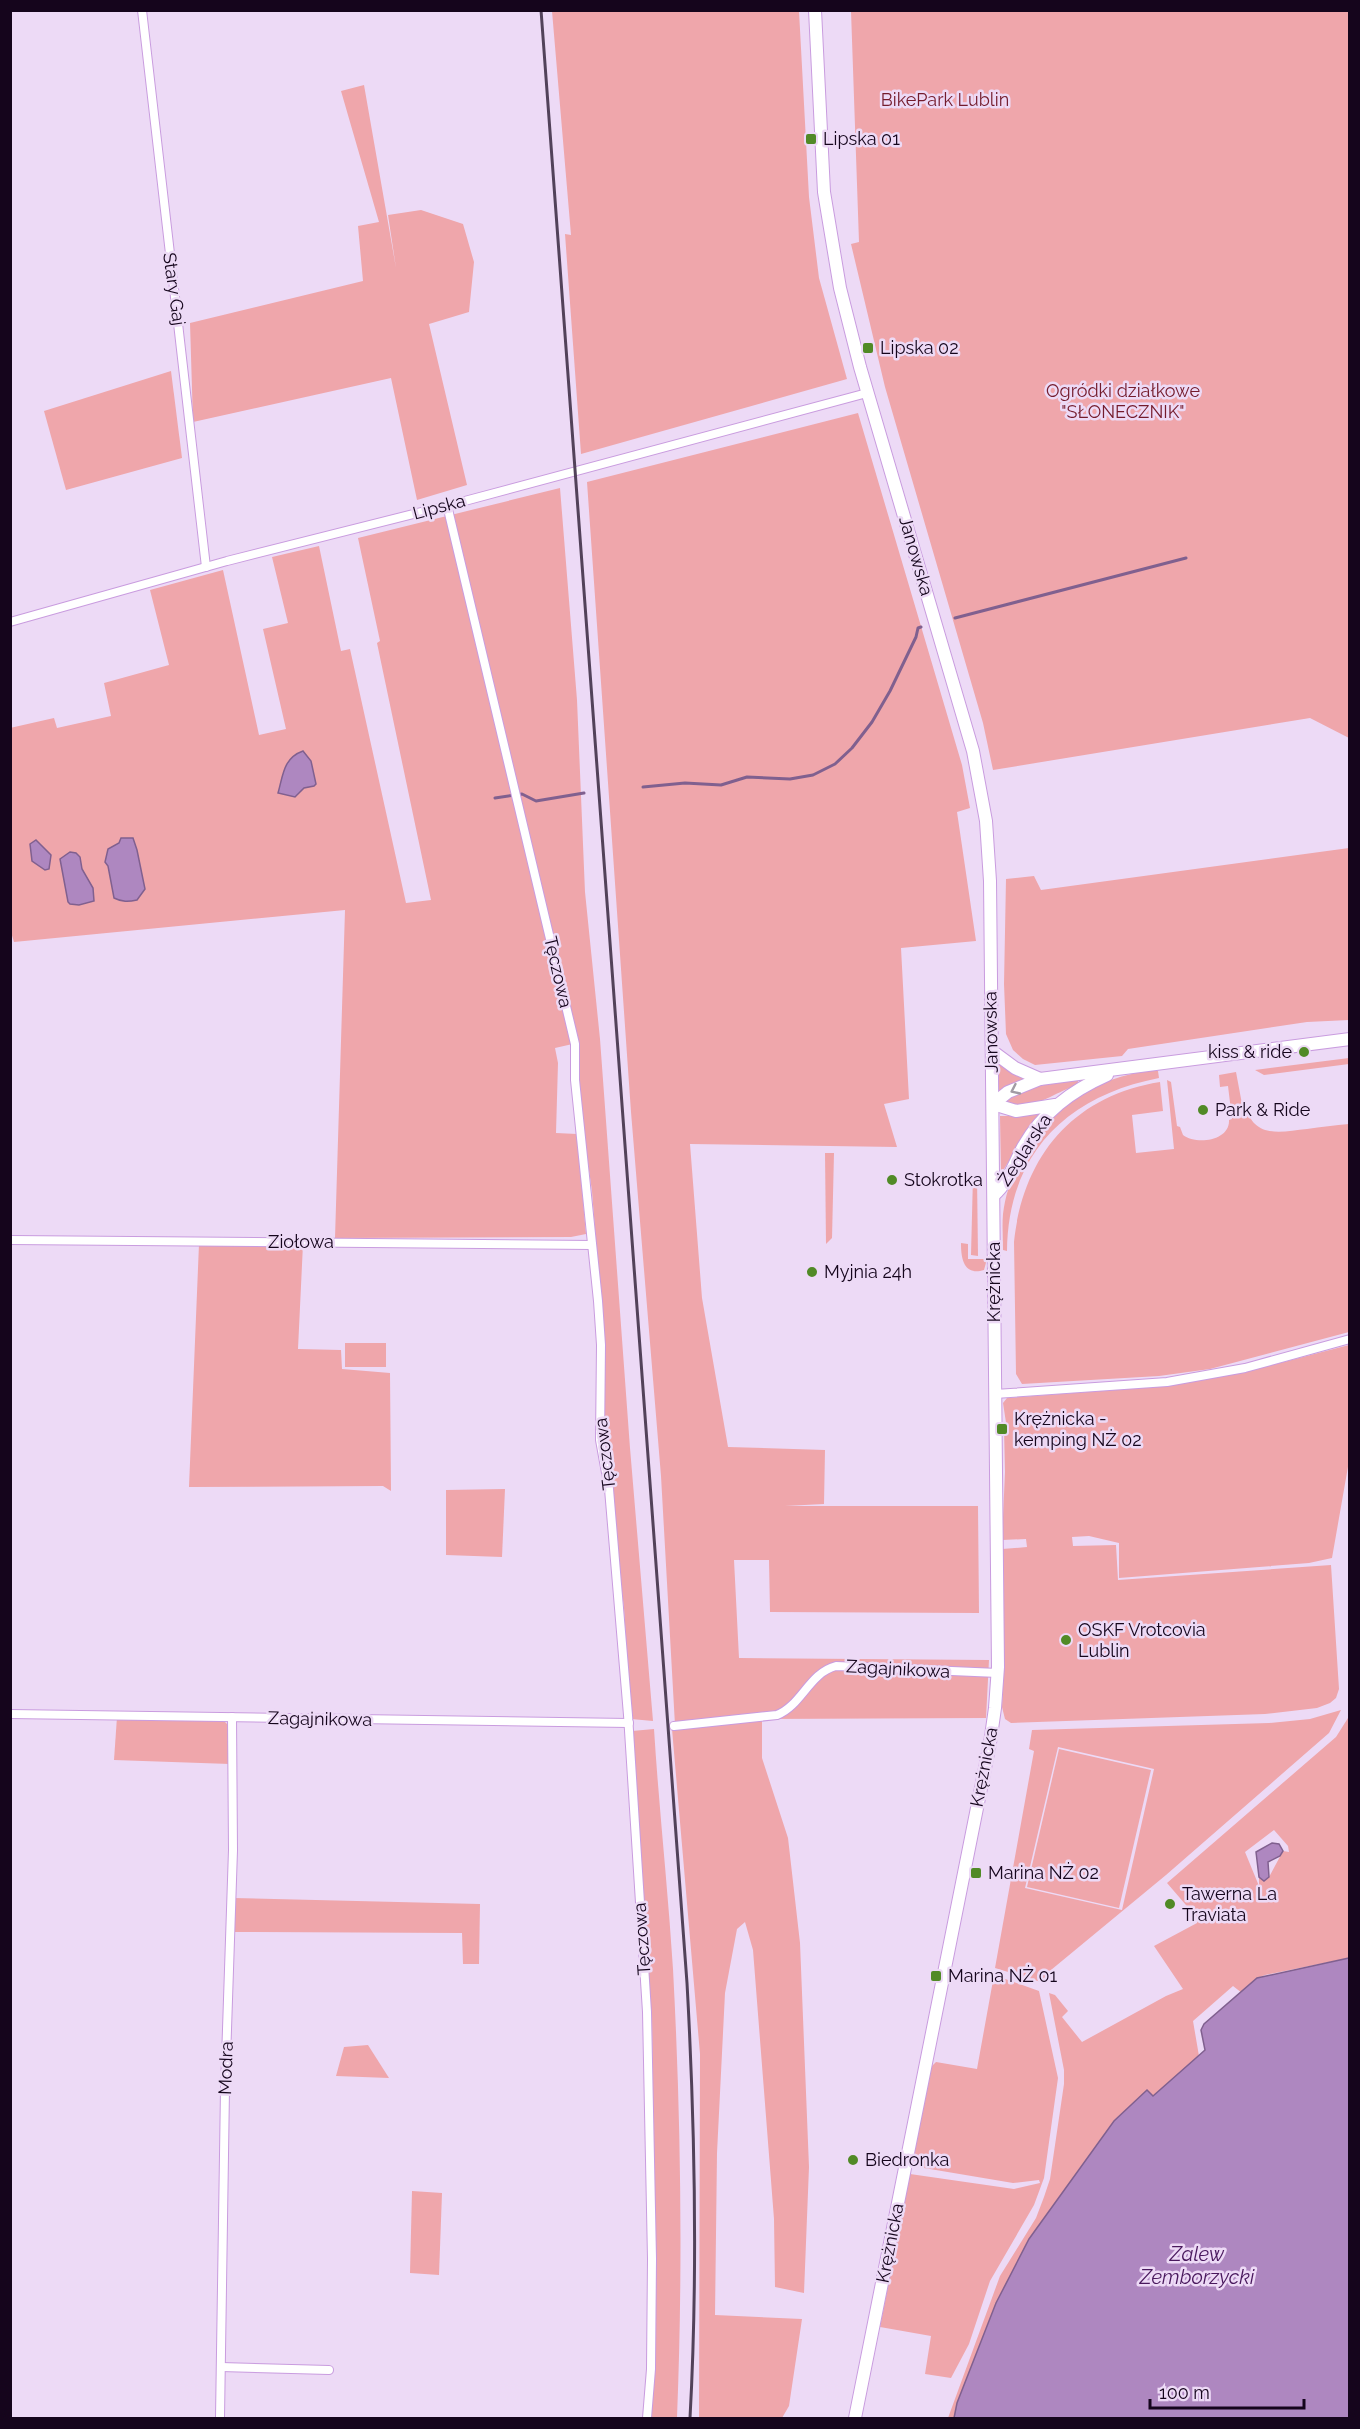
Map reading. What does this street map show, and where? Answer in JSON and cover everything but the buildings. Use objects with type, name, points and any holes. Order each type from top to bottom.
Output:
[{"type":"street","name":"Stary Gaj","points":[[142,10],[206,567]]},
{"type":"street","name":"Janowska","points":[[815,10],[827,211],[843,302],[867,393],[962,711],[980,779],[989,857],[993,1104]]},
{"type":"street","name":"Lipska","points":[[10,622],[206,567],[867,393]]},
{"type":"street","name":"Tęczowa","points":[[447,505],[575,1044],[575,1080],[601,1345],[600,1440],[609,1489],[628,1724],[649,2046],[652,2259],[651,2369],[647,2418]]},
{"type":"street","name":"Żeglarska","points":[[993,1104],[1008,1092],[1040,1079],[1122,1070],[1170,1061],[1350,1038]]},
{"type":"street","points":[[992,1051],[1015,1068],[1040,1079]]},
{"type":"street","name":"Żeglarska","points":[[994,1195],[1003,1187],[1036,1128],[1056,1104],[1087,1084],[1122,1070]]},
{"type":"street","name":"Żeglarska","points":[[993,1104],[1016,1111],[1056,1104]]},
{"type":"street","name":"Krężnicka","points":[[855,2418],[990,1743],[998,1673],[993,1104]]},
{"type":"street","name":"Ziołowa","points":[[10,1240],[592,1245]]},
{"type":"street","points":[[995,1394],[1176,1381],[1245,1368],[1350,1339]]},
{"type":"street","name":"Zagajnikowa","points":[[674,1726],[777,1715],[789,1710],[825,1669],[836,1666],[998,1673]]},
{"type":"street","name":"Zagajnikowa","points":[[10,1713],[628,1724]]},
{"type":"street","name":"Modra","points":[[220,2418],[225,2089],[233,1850],[232,1717]]},
{"type":"street","points":[[221,2367],[329,2370]]},
{"type":"green space","points":[[552,11],[799,11],[809,197],[819,278],[847,379],[581,454],[565,234],[571,235]]},
{"type":"green space","name":"Ogródki działkowe \"SŁONECZNIK\"","points":[[851,11],[1349,11],[1349,738],[1310,718],[993,770],[983,723],[885,387],[851,244],[859,242]]},
{"type":"green space","points":[[364,85],[396,268],[388,215],[421,210],[463,224],[474,262],[469,312],[429,324],[467,485],[417,500],[391,378],[193,422],[190,323],[363,281],[358,226],[379,222],[341,91]]},
{"type":"green space","points":[[171,371],[182,458],[66,490],[44,411]]},
{"type":"green space","points":[[858,413],[962,765],[970,808],[957,812],[976,941],[901,948],[909,1099],[884,1104],[897,1147],[690,1144],[702,1298],[728,1447],[825,1450],[824,1504],[785,1506],[978,1506],[979,1613],[770,1612],[769,1560],[734,1560],[739,1658],[989,1660],[986,1718],[762,1719],[762,1758],[788,1838],[800,1943],[809,2167],[804,2293],[775,2287],[774,2219],[753,1950],[745,1922],[737,1929],[725,1993],[717,2153],[715,2315],[802,2319],[789,2406],[782,2418],[699,2418],[700,2054],[672,1729],[675,1725],[661,1476],[631,1112],[587,482]]},
{"type":"green space","points":[[560,488],[577,700],[585,892],[600,1039],[653,1721],[631,1719],[624,1608],[603,1438],[604,1344],[592,1191],[582,1121],[577,1043],[555,1048],[558,1063],[556,1133],[577,1134],[586,1234],[571,1237],[335,1238],[345,910],[14,942],[10,929],[10,728],[54,718],[57,728],[111,716],[104,683],[169,665],[150,590],[223,570],[259,735],[286,729],[263,629],[288,623],[272,557],[319,546],[341,651],[350,649],[406,903],[431,900],[377,643],[380,641],[358,538]]},
{"type":"green space","points":[[1349,848],[1349,1020],[1307,1022],[1128,1049],[1122,1056],[1035,1065],[1023,1059],[1013,1050],[1006,1034],[1004,984],[1006,879],[1034,876],[1041,890]]},
{"type":"green space","points":[[1349,1058],[1349,1064],[1264,1075],[1255,1070]]},
{"type":"green space","points":[[1002,1063],[1028,1079],[999,1092],[997,1066]]},
{"type":"green space","points":[[1155,1069],[1158,1071],[1159,1078],[1126,1087],[1097,1099],[1071,1115],[1049,1134],[1031,1158],[1018,1185],[1010,1216],[1007,1251],[1003,1250],[1003,1214],[1007,1192],[1015,1171],[1039,1133],[1055,1116],[1091,1089],[1116,1078]]},
{"type":"green space","points":[[1236,1072],[1242,1104],[1245,1104],[1254,1123],[1261,1128],[1277,1132],[1349,1124],[1349,1332],[1210,1369],[1159,1376],[1022,1384],[1016,1374],[1014,1242],[1019,1211],[1028,1183],[1041,1157],[1058,1135],[1078,1116],[1102,1101],[1129,1089],[1160,1082],[1163,1111],[1132,1115],[1136,1153],[1174,1149],[1167,1080],[1171,1082],[1177,1126],[1180,1127],[1183,1135],[1196,1140],[1218,1137],[1224,1133],[1229,1120],[1232,1119],[1228,1086],[1220,1087],[1219,1075]]},
{"type":"green space","points":[[1078,1080],[1078,1085],[1036,1103],[1018,1105],[1008,1103],[1006,1099],[1038,1086]]},
{"type":"green space","points":[[1045,1109],[1025,1134],[1001,1174],[1000,1116],[1019,1116]]},
{"type":"green space","points":[[825,1153],[834,1153],[832,1238],[826,1244]]},
{"type":"green space","points":[[973,1176],[977,1176],[978,1256],[971,1255]]},
{"type":"green space","points":[[961,1243],[968,1244],[968,1259],[987,1259],[984,1270],[972,1271],[965,1265]]},
{"type":"green space","points":[[199,1244],[303,1244],[298,1349],[341,1350],[342,1369],[390,1373],[391,1491],[383,1486],[189,1487]]},
{"type":"green space","points":[[345,1343],[386,1343],[386,1367],[345,1367]]},
{"type":"green space","points":[[1349,1345],[1349,1461],[1332,1558],[1309,1563],[1119,1578],[1119,1543],[1089,1536],[1072,1537],[1073,1546],[1116,1545],[1118,1580],[1331,1565],[1339,1689],[1336,1698],[1317,1708],[1265,1714],[1011,1723],[1005,1719],[1002,1707],[1004,1666],[1002,1549],[1027,1547],[1026,1539],[1002,1540],[1004,1429],[1007,1429],[1003,1403],[1007,1398],[1168,1386],[1245,1372]]},
{"type":"green space","points":[[505,1489],[502,1557],[446,1555],[446,1490]]},
{"type":"green space","points":[[1341,1710],[1329,1733],[1166,1875],[1051,1970],[1041,1982],[995,1968],[1034,1751],[1029,1749],[1032,1730],[1269,1723],[1310,1719]],"holes":[[[1058,1747],[1154,1769],[1122,1910],[1025,1888]]]},
{"type":"green space","points":[[117,1717],[223,1720],[229,1726],[230,1764],[114,1760]]},
{"type":"green space","points":[[1348,1718],[1350,1723],[1349,1958],[1265,1975],[1257,1978],[1242,1993],[1233,1986],[1193,2021],[1199,2056],[1153,2097],[1148,2091],[1114,2121],[1029,2239],[996,2303],[957,2403],[954,2418],[948,2418],[1000,2276],[1036,2218],[1050,2179],[1064,2070],[1049,1993],[1055,1995],[1068,2011],[1062,2017],[1082,2042],[1183,1989],[1154,1946],[1197,1923],[1198,1919],[1167,1883],[1336,1737]],"holes":[[[1274,1830],[1288,1846],[1289,1852],[1283,1851],[1269,1877],[1264,1881],[1259,1877],[1259,1886],[1245,1852]]]},
{"type":"green space","points":[[654,1729],[673,1969],[678,2081],[680,2250],[677,2418],[650,2418],[655,2277],[652,2016],[646,1966],[632,1731]]},
{"type":"green space","points":[[1059,1749],[1151,1770],[1119,1908],[1027,1887]]},
{"type":"green space","points":[[233,1898],[480,1904],[479,1964],[463,1964],[462,1933],[232,1932]]},
{"type":"green space","points":[[994,1975],[1039,1991],[1058,2078],[1044,2178],[1034,2205],[990,2281],[969,2344],[951,2378],[925,2374],[931,2336],[880,2327],[910,2174],[1014,2189],[1040,2183],[1039,2180],[1013,2183],[918,2167],[913,2158],[928,2070],[936,2062],[977,2069]]},
{"type":"green space","points":[[368,2045],[389,2078],[336,2076],[344,2047]]},
{"type":"green space","points":[[412,2191],[442,2193],[439,2275],[410,2273]]},
{"type":"water","points":[[303,751],[311,761],[316,784],[304,788],[295,797],[278,793],[288,763],[296,754]]},
{"type":"water","points":[[121,838],[133,838],[137,850],[145,889],[137,900],[125,901],[114,898],[108,866],[105,862],[108,849],[119,843]]},
{"type":"water","points":[[36,840],[51,855],[49,869],[45,870],[32,861],[30,844]]},
{"type":"water","points":[[70,852],[80,857],[82,869],[93,888],[94,901],[79,905],[68,902],[60,859]]},
{"type":"water","points":[[1272,1843],[1279,1844],[1283,1851],[1280,1856],[1268,1862],[1269,1877],[1264,1881],[1259,1877],[1256,1852]]},
{"type":"water","name":"Zalew Zemborzycki","points":[[1349,1958],[1349,2418],[954,2418],[957,2403],[996,2303],[1029,2239],[1114,2121],[1147,2090],[1153,2096],[1205,2050],[1201,2030],[1204,2024],[1257,1978]]},
{"type":"waterway","points":[[955,618],[1186,558]]},
{"type":"waterway","points":[[643,787],[685,783],[721,785],[747,777],[790,779],[813,775],[835,764],[852,748],[872,722],[890,691],[916,637],[918,628],[921,627]]},
{"type":"waterway","points":[[495,798],[522,794],[536,801],[584,793]]},
{"type":"railway","points":[[541,10],[687,1983],[694,2200],[694,2309],[690,2418]]},
{"type":"place","name":"Lipska 01","points":[[811,139]]},
{"type":"place","name":"Lipska 02","points":[[868,348]]},
{"type":"place","name":"kiss & ride","points":[[1304,1052]]},
{"type":"place","name":"Park & Ride","points":[[1203,1110]]},
{"type":"place","name":"Stokrotka","points":[[892,1180]]},
{"type":"place","name":"Myjnia 24h","points":[[812,1272]]},
{"type":"place","name":"Krężnicka - kemping NŻ 02","points":[[1002,1429]]},
{"type":"place","name":"OSKF Vrotcovia Lublin","points":[[1066,1640]]},
{"type":"place","name":"Marina NŻ 02","points":[[976,1873]]},
{"type":"place","name":"Tawerna La Traviata","points":[[1170,1904]]},
{"type":"place","name":"Marina NŻ 01","points":[[936,1976]]},
{"type":"place","name":"Biedronka","points":[[853,2160]]},
{"type":"park label","name":"BikePark Lublin","points":[[945,100]]}]
